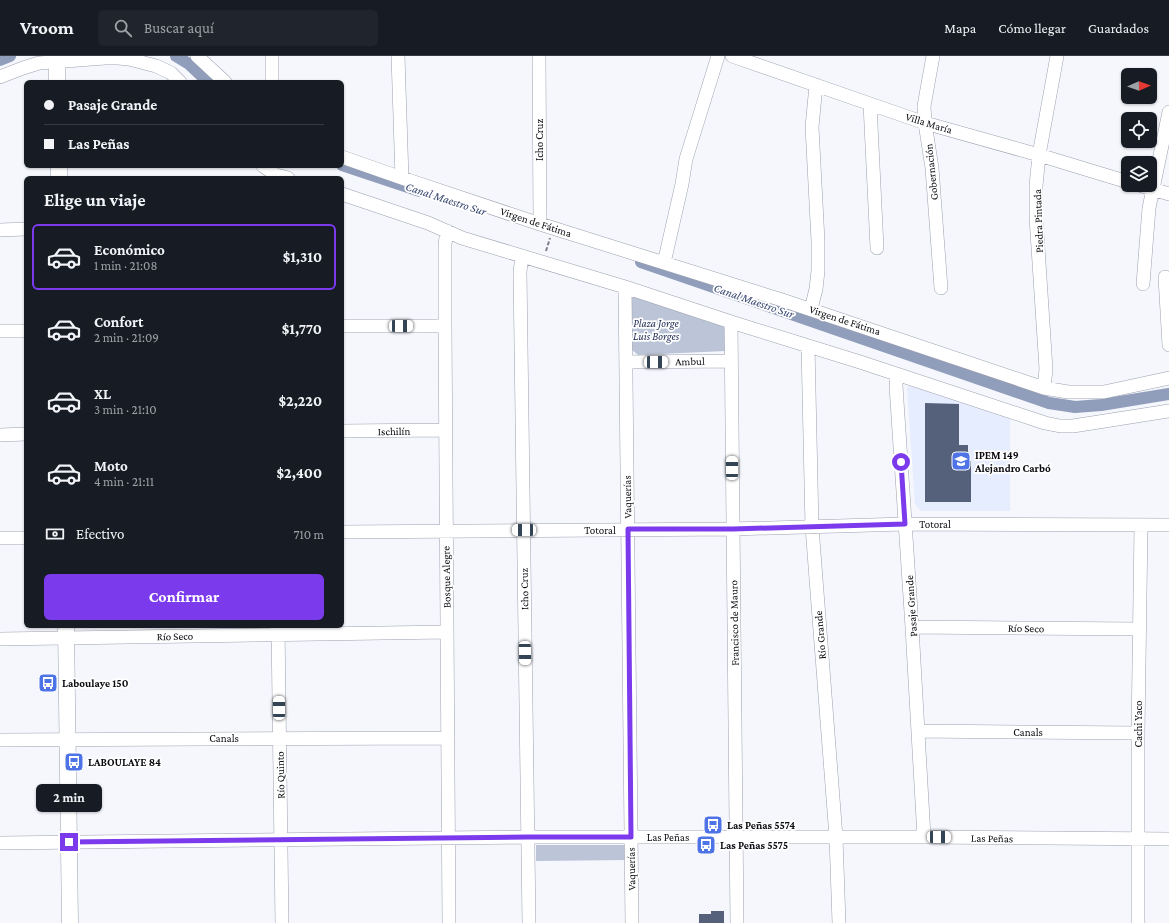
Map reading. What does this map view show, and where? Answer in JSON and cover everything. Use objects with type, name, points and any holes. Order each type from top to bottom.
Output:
[{"type":"main road","points":[[57,59],[57,80]]},
{"type":"main road","points":[[66,632],[70,923]]},
{"type":"street","points":[[197,56],[223,80]]},
{"type":"street","points":[[272,56],[272,80]]},
{"type":"street","points":[[398,56],[402,178]]},
{"type":"street","name":"Icho Cruz","points":[[539,56],[540,224]]},
{"type":"street","points":[[664,263],[682,184],[686,159],[718,56]]},
{"type":"street","name":"Villa María","points":[[732,56],[756,60],[816,85],[926,123],[1121,180]]},
{"type":"street","name":"Gobernación","points":[[933,56],[924,106],[932,168],[941,288]]},
{"type":"street","name":"Piedra Pintada","points":[[1044,388],[1046,369],[1045,337],[1036,217],[1036,186],[1039,155],[1056,56]]},
{"type":"street","points":[[0,77],[38,63],[57,59],[118,58],[129,59],[164,68],[178,80]]},
{"type":"street","points":[[811,309],[816,289],[818,271],[818,241],[812,127],[816,85]]},
{"type":"street","points":[[870,104],[877,248]]},
{"type":"street","points":[[1157,170],[1169,112]]},
{"type":"street","name":"Virgen de Fátima","points":[[344,158],[540,224],[811,309],[1044,388],[1068,392],[1104,392],[1169,378]]},
{"type":"street","points":[[266,168],[278,176]]},
{"type":"street","points":[[1157,190],[1169,194]]},
{"type":"street","points":[[1143,284],[1149,208],[1152,192]]},
{"type":"street","points":[[344,195],[428,223],[462,238],[624,287],[1045,423],[1060,426],[1073,426],[1169,411]]},
{"type":"street","points":[[0,230],[24,229]]},
{"type":"street","name":"Bosque Alegre","points":[[447,231],[445,244],[445,430],[449,923]]},
{"type":"street","name":"Icho Cruz","points":[[522,256],[520,272],[529,923]]},
{"type":"street","points":[[1165,277],[1169,345]]},
{"type":"street","name":"Vaquerías","points":[[624,287],[632,923]]},
{"type":"street","name":"Francisco de Mauro","points":[[731,322],[737,923]]},
{"type":"street","points":[[344,326],[445,326]]},
{"type":"street","points":[[0,331],[24,331]]},
{"type":"street","name":"Río Grande","points":[[808,346],[812,527],[836,837],[839,923]]},
{"type":"street","name":"Ambul","points":[[626,362],[731,361]]},
{"type":"street","name":"Pasaje Grande","points":[[897,374],[896,386],[924,837]]},
{"type":"street","name":"Ischilín","points":[[344,431],[445,430]]},
{"type":"street","points":[[0,435],[24,434]]},
{"type":"street","name":"Totoral","points":[[344,532],[733,529],[905,524],[1169,525]]},
{"type":"street","name":"Cachi Yaco","points":[[1138,923],[1138,733],[1141,526]]},
{"type":"street","points":[[0,538],[24,538]]},
{"type":"street","name":"Río Seco","points":[[912,627],[1139,629]]},
{"type":"street","name":"Río Seco","points":[[0,639],[66,632],[278,630],[447,632]]},
{"type":"street","name":"Río Quinto","points":[[278,630],[282,923]]},
{"type":"street","name":"Canals","points":[[918,731],[1138,733]]},
{"type":"street","name":"Canals","points":[[0,740],[448,738]]},
{"type":"street","name":"Las Peñas","points":[[0,843],[528,837],[924,837],[1169,840]]},
{"type":"path","points":[[543,262],[553,228]]},
{"type":"shaded area","name":"IPEM 149 Alejandro Carbó","points":[[912,384],[1010,418],[1010,511],[921,511],[915,504],[907,388]]},
{"type":"green space","name":"Plaza Jorge Luis Borges","points":[[634,296],[725,327],[725,351],[638,355],[631,349],[630,298]]},
{"type":"green space","points":[[536,845],[625,845],[625,860],[536,861]]},
{"type":"building","points":[[925,403],[959,404],[959,445],[968,445],[968,461],[971,461],[971,502],[925,502]]},
{"type":"building","points":[[711,911],[724,911],[724,923],[699,923],[699,914],[711,914]]},
{"type":"waterway","name":"Canal Maestro Sur","points":[[0,60],[10,56]]},
{"type":"waterway","name":"Canal Maestro Sur","points":[[176,56],[189,64],[206,80]]},
{"type":"waterway","name":"Canal Maestro Sur","points":[[344,166],[420,191]]},
{"type":"waterway","name":"Canal Maestro Sur","points":[[641,262],[1049,403],[1075,407],[1101,405],[1169,394]]},
{"type":"place","name":"IPEM 149 Alejandro Carbó","points":[[961,461]]},
{"type":"place","name":"Laboulaye 150","points":[[48,683]]},
{"type":"place","name":"LABOULAYE 84","points":[[74,762]]},
{"type":"place","name":"Las Peñas 5574","points":[[713,825]]},
{"type":"place","name":"Las Peñas 5575","points":[[706,845]]},
{"type":"route","points":[[69,842],[631,837],[628,529],[733,529],[905,524],[901,462]]}]
